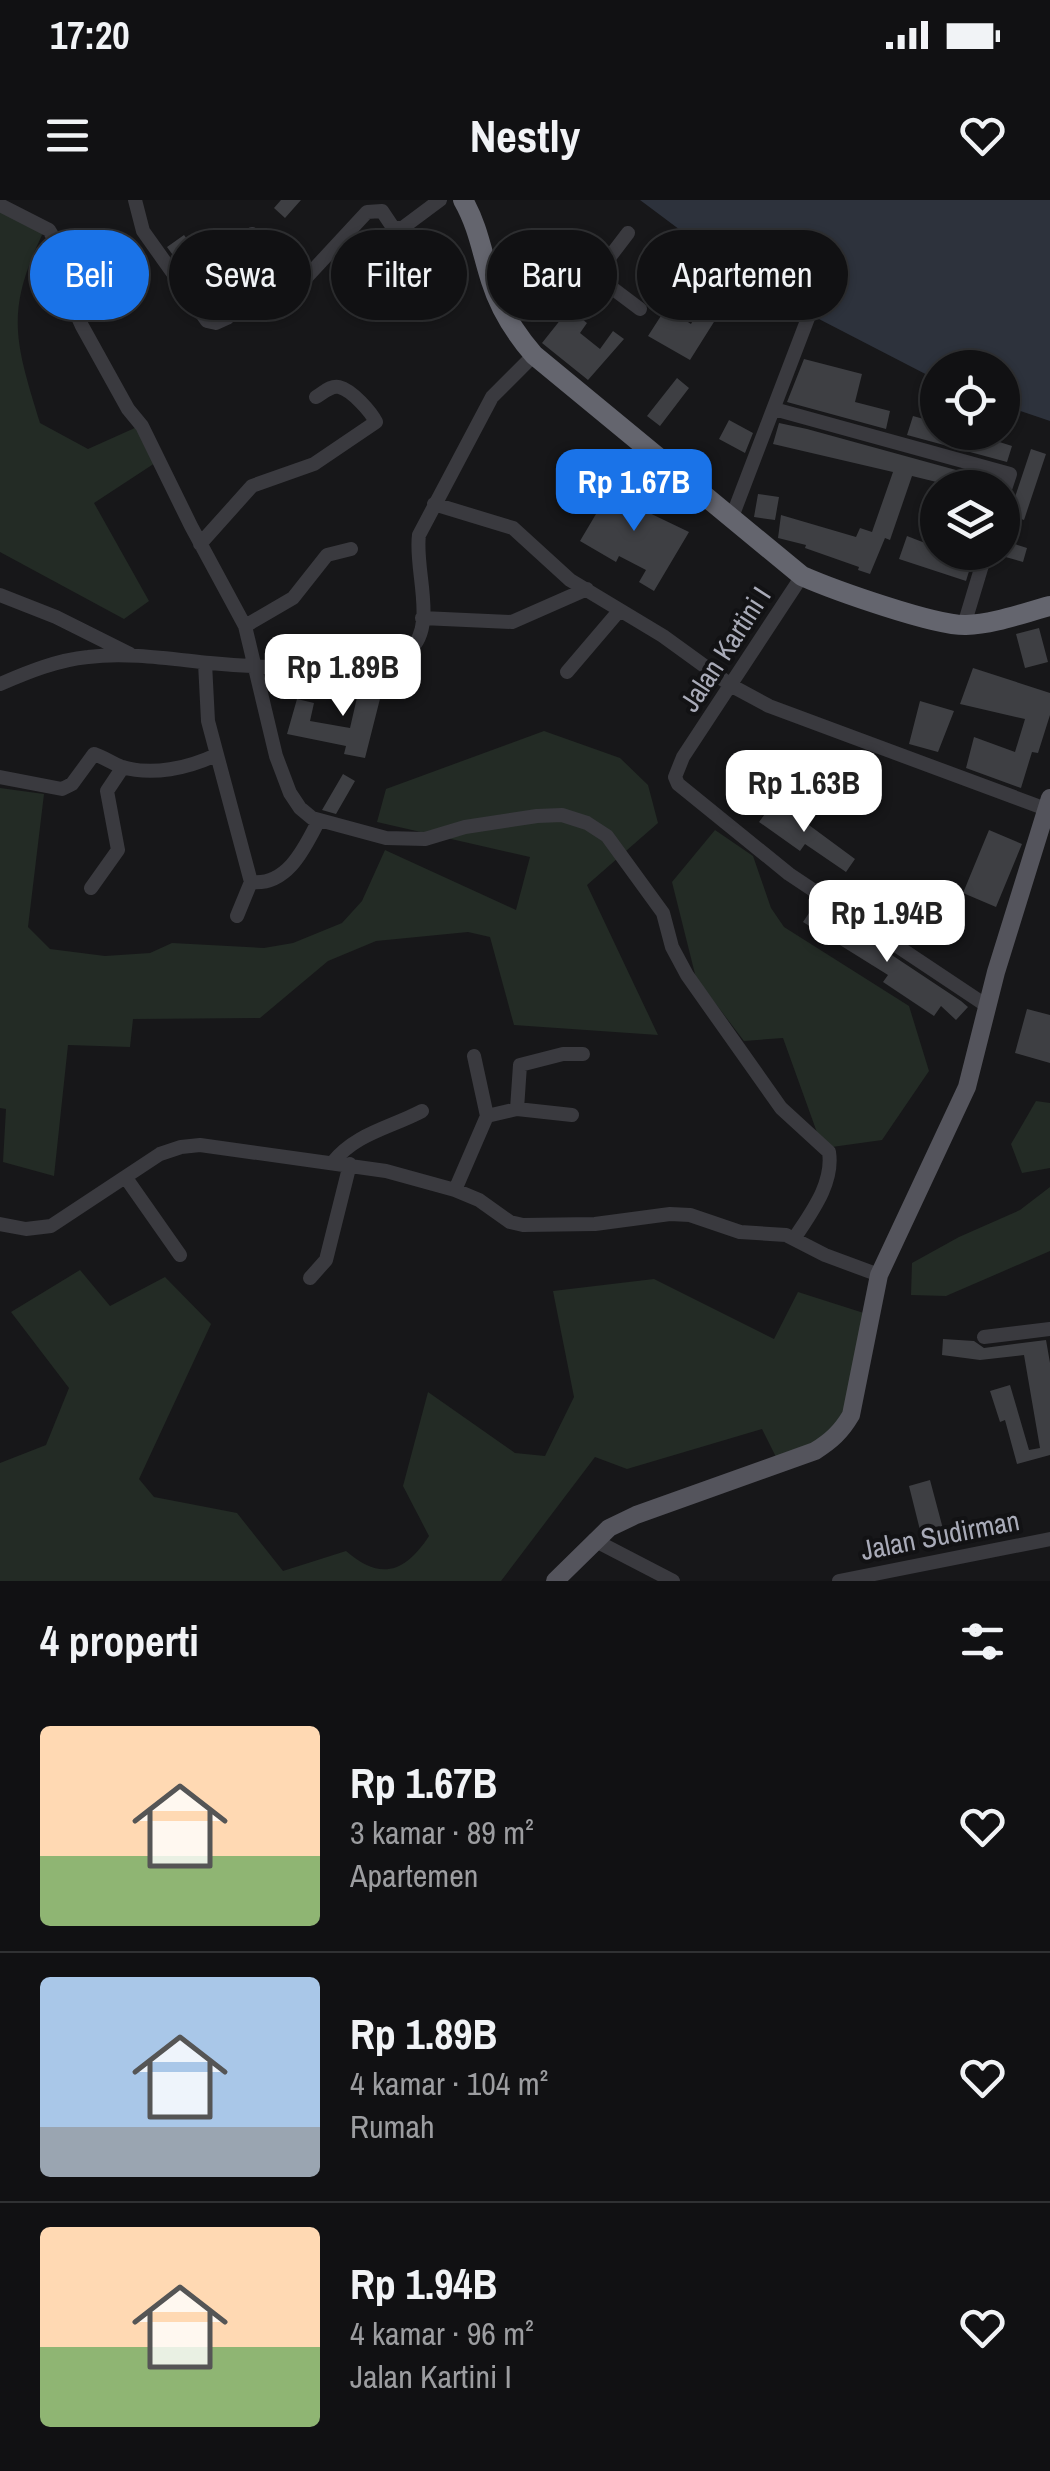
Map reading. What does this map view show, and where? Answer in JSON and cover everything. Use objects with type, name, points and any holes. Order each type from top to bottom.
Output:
[{"type":"highway","points":[[463,200],[476,225],[487,267]]},
{"type":"highway","points":[[508,320],[534,355],[802,576],[856,596],[964,625],[1050,606]]},
{"type":"main road","points":[[555,1581],[609,1528],[815,1452],[832,1441],[850,1415],[878,1274],[967,1087],[987,1006],[1048,804]]},
{"type":"street","points":[[135,200],[143,231],[169,268]]},
{"type":"street","points":[[311,272],[367,212],[382,211],[392,226],[402,229],[440,200]]},
{"type":"street","points":[[0,205],[49,230],[60,247],[72,304],[82,326],[128,409],[142,426],[245,626],[276,756],[300,808],[319,820],[386,838],[412,840],[506,819],[562,816],[607,836],[664,913],[672,947],[687,975],[781,1108],[828,1152],[830,1161],[824,1186],[794,1238]]},
{"type":"street","points":[[617,246],[628,232]]},
{"type":"street","points":[[617,291],[637,307]]},
{"type":"street","points":[[732,517],[807,320]]},
{"type":"street","points":[[0,684],[84,657],[256,666],[340,663],[394,656],[415,646],[422,630],[419,536],[492,397],[534,355]]},
{"type":"street","points":[[200,544],[252,486],[314,464],[376,422],[342,388],[333,387],[316,397]]},
{"type":"street","points":[[774,409],[995,470]]},
{"type":"street","points":[[434,504],[514,528],[570,580],[769,706],[1048,804]]},
{"type":"street","points":[[245,626],[293,598],[327,555],[351,549]]},
{"type":"street","points":[[964,625],[981,570]]},
{"type":"street","name":"Jalan Kartini I","points":[[802,576],[683,757],[676,776],[678,784],[790,874],[987,1006]]},
{"type":"street","points":[[422,618],[512,622],[587,590]]},
{"type":"street","points":[[0,595],[56,617],[135,657]]},
{"type":"street","points":[[566,672],[619,610]]},
{"type":"street","points":[[205,662],[204,696],[216,755],[251,882],[237,916]]},
{"type":"street","points":[[0,777],[62,789],[72,784],[94,754],[122,766],[160,771],[216,755]]},
{"type":"street","points":[[91,888],[118,850],[107,790],[122,766]]},
{"type":"street","points":[[251,882],[267,882],[289,868],[319,820]]},
{"type":"street","points":[[518,1109],[520,1065],[563,1054],[583,1054]]},
{"type":"street","points":[[455,1190],[487,1116],[474,1056]]},
{"type":"street","points":[[487,1116],[518,1109],[572,1115]]},
{"type":"street","points":[[332,1163],[366,1134],[400,1124],[422,1111]]},
{"type":"street","points":[[0,1224],[26,1229],[51,1226],[160,1154],[200,1146],[350,1164],[455,1190],[479,1200],[510,1222],[523,1225],[595,1224],[690,1215],[740,1232],[776,1232],[878,1274]]},
{"type":"street","points":[[310,1278],[326,1260],[350,1164]]},
{"type":"street","points":[[126,1178],[180,1255]]},
{"type":"street","points":[[984,1337],[1050,1329]]},
{"type":"street","name":"Jalan Sudirman","points":[[840,1581],[1050,1539]]},
{"type":"street","points":[[594,1540],[673,1581]]},
{"type":"shaded area","points":[[640,200],[1050,200],[1050,421],[1020,411],[1020,350],[920,350],[920,371],[821,320],[848,320],[848,230],[680,230]]},
{"type":"shaded area","points":[[0,209],[45,229],[30,230],[30,263],[19,304],[18,325],[24,369],[40,423],[88,449],[137,427],[155,463],[94,503],[149,601],[124,619],[0,552]]},
{"type":"shaded area","points":[[544,731],[620,758],[648,785],[658,823],[587,885],[658,1035],[514,1025],[490,937],[468,932],[376,941],[328,961],[260,1018],[133,1019],[130,1047],[68,1045],[54,1176],[3,1162],[6,1109],[0,1108],[0,788],[44,794],[28,927],[50,949],[105,956],[150,953],[172,943],[264,948],[293,943],[342,923],[362,901],[385,850],[516,910],[530,857],[377,822],[386,789]]},
{"type":"shaded area","points":[[715,830],[753,856],[771,908],[784,927],[909,1006],[929,1071],[882,1140],[832,1147],[819,1138],[783,1038],[744,1041],[696,978],[672,882]]},
{"type":"shaded area","points":[[1036,1101],[1050,1103],[1050,1168],[1022,1173],[1011,1144]]},
{"type":"shaded area","points":[[1050,1187],[1050,1251],[946,1296],[911,1295],[912,1263],[1020,1210]]},
{"type":"shaded area","points":[[80,1270],[110,1306],[165,1277],[211,1324],[139,1479],[154,1497],[237,1513],[283,1571],[346,1551],[370,1567],[391,1569],[420,1548],[429,1536],[403,1486],[428,1392],[515,1453],[545,1456],[574,1397],[553,1291],[654,1279],[774,1339],[798,1292],[870,1315],[844,1427],[780,1465],[762,1429],[627,1469],[595,1457],[501,1581],[0,1581],[0,1463],[46,1445],[69,1388],[11,1312]]},
{"type":"building","points":[[281,200],[301,200],[285,218],[274,208]]},
{"type":"building","points":[[560,320],[583,320],[587,323],[580,333],[600,349],[613,331],[624,339],[588,380],[542,343]]},
{"type":"building","points":[[658,320],[685,320],[691,324],[693,320],[715,320],[690,360],[648,336]]},
{"type":"building","points":[[804,359],[862,374],[855,402],[890,411],[886,429],[787,402]]},
{"type":"building","points":[[677,378],[689,388],[660,426],[647,416]]},
{"type":"building","points":[[913,416],[920,418],[920,439],[907,435]]},
{"type":"building","points":[[729,420],[753,433],[745,453],[719,439]]},
{"type":"building","points":[[779,423],[956,470],[920,470],[920,478],[912,476],[890,540],[885,538],[870,574],[805,548],[806,545],[778,538],[781,515],[856,537],[860,528],[872,532],[893,472],[773,444]]},
{"type":"building","points":[[1031,449],[1046,454],[1024,520],[1020,519],[1020,482]]},
{"type":"building","points":[[963,450],[1011,450],[1007,462]]},
{"type":"building","points":[[630,476],[650,489],[639,508],[689,532],[654,591],[639,582],[646,570],[619,556],[616,562],[580,541],[596,514],[592,511],[600,497],[612,504]]},
{"type":"building","points":[[758,494],[779,497],[775,520],[754,517]]},
{"type":"building","points":[[907,536],[920,541],[920,566],[899,559]]},
{"type":"building","points":[[1020,546],[1027,548],[1023,562],[1020,561]]},
{"type":"building","points":[[932,570],[969,570],[966,581]]},
{"type":"building","points":[[1039,628],[1048,662],[1025,668],[1016,634]]},
{"type":"building","points":[[973,668],[1050,693],[1050,715],[1038,753],[1032,752],[1021,788],[966,768],[974,737],[1015,752],[1025,719],[960,704]]},
{"type":"building","points":[[352,674],[384,683],[365,758],[344,754],[346,746],[287,734],[297,699],[314,703],[310,721],[350,728],[358,693],[347,689]]},
{"type":"building","points":[[920,701],[954,711],[938,752],[909,744]]},
{"type":"building","points":[[343,774],[355,781],[336,814],[322,810]]},
{"type":"building","points":[[775,800],[855,859],[846,872],[805,844],[800,851],[759,822]]},
{"type":"building","points":[[989,830],[1022,844],[996,907],[963,893]]},
{"type":"building","points":[[815,904],[968,1007],[956,1020],[941,1006],[934,1016],[883,982],[888,975],[803,922]]},
{"type":"building","points":[[1027,1009],[1050,1015],[1050,1063],[1015,1053]]},
{"type":"building","points":[[943,1339],[974,1341],[984,1348],[1046,1340],[1050,1363],[1050,1455],[1017,1464],[1005,1420],[1000,1422],[990,1391],[1010,1385],[1029,1450],[1040,1448],[1024,1355],[980,1360],[942,1355]]},
{"type":"building","points":[[930,1480],[947,1544],[925,1550],[909,1486]]}]
